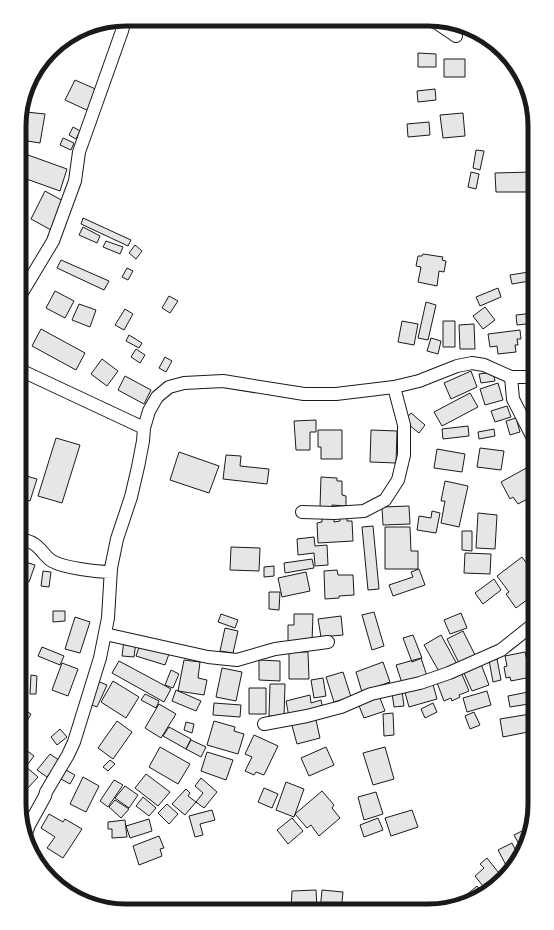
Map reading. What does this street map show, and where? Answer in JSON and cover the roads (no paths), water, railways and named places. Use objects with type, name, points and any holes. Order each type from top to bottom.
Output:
[{"type":"street","points":[[26,286],[53,241],[75,181],[79,152],[123,26]]},
{"type":"street","points":[[443,27],[456,36]]},
{"type":"street","points":[[28,826],[74,742],[100,658],[108,618],[111,572],[118,539],[131,497],[144,441],[144,428],[150,411],[157,398],[169,388],[184,384],[223,381],[304,394],[336,394],[394,387],[419,381],[457,366],[472,363],[484,366],[512,378],[528,377]]},
{"type":"street","points":[[26,373],[144,428]]},
{"type":"street","points":[[512,378],[513,399],[528,428]]},
{"type":"street","points":[[302,512],[364,511],[384,500],[398,480],[404,455],[404,425],[394,387]]},
{"type":"street","points":[[26,541],[34,544],[48,558],[61,565],[99,572],[111,572]]},
{"type":"street","points":[[264,724],[307,716],[341,707],[371,694],[420,683],[448,673],[501,650],[528,629]]},
{"type":"street","points":[[105,634],[208,657],[237,660],[275,649],[328,642]]}]
